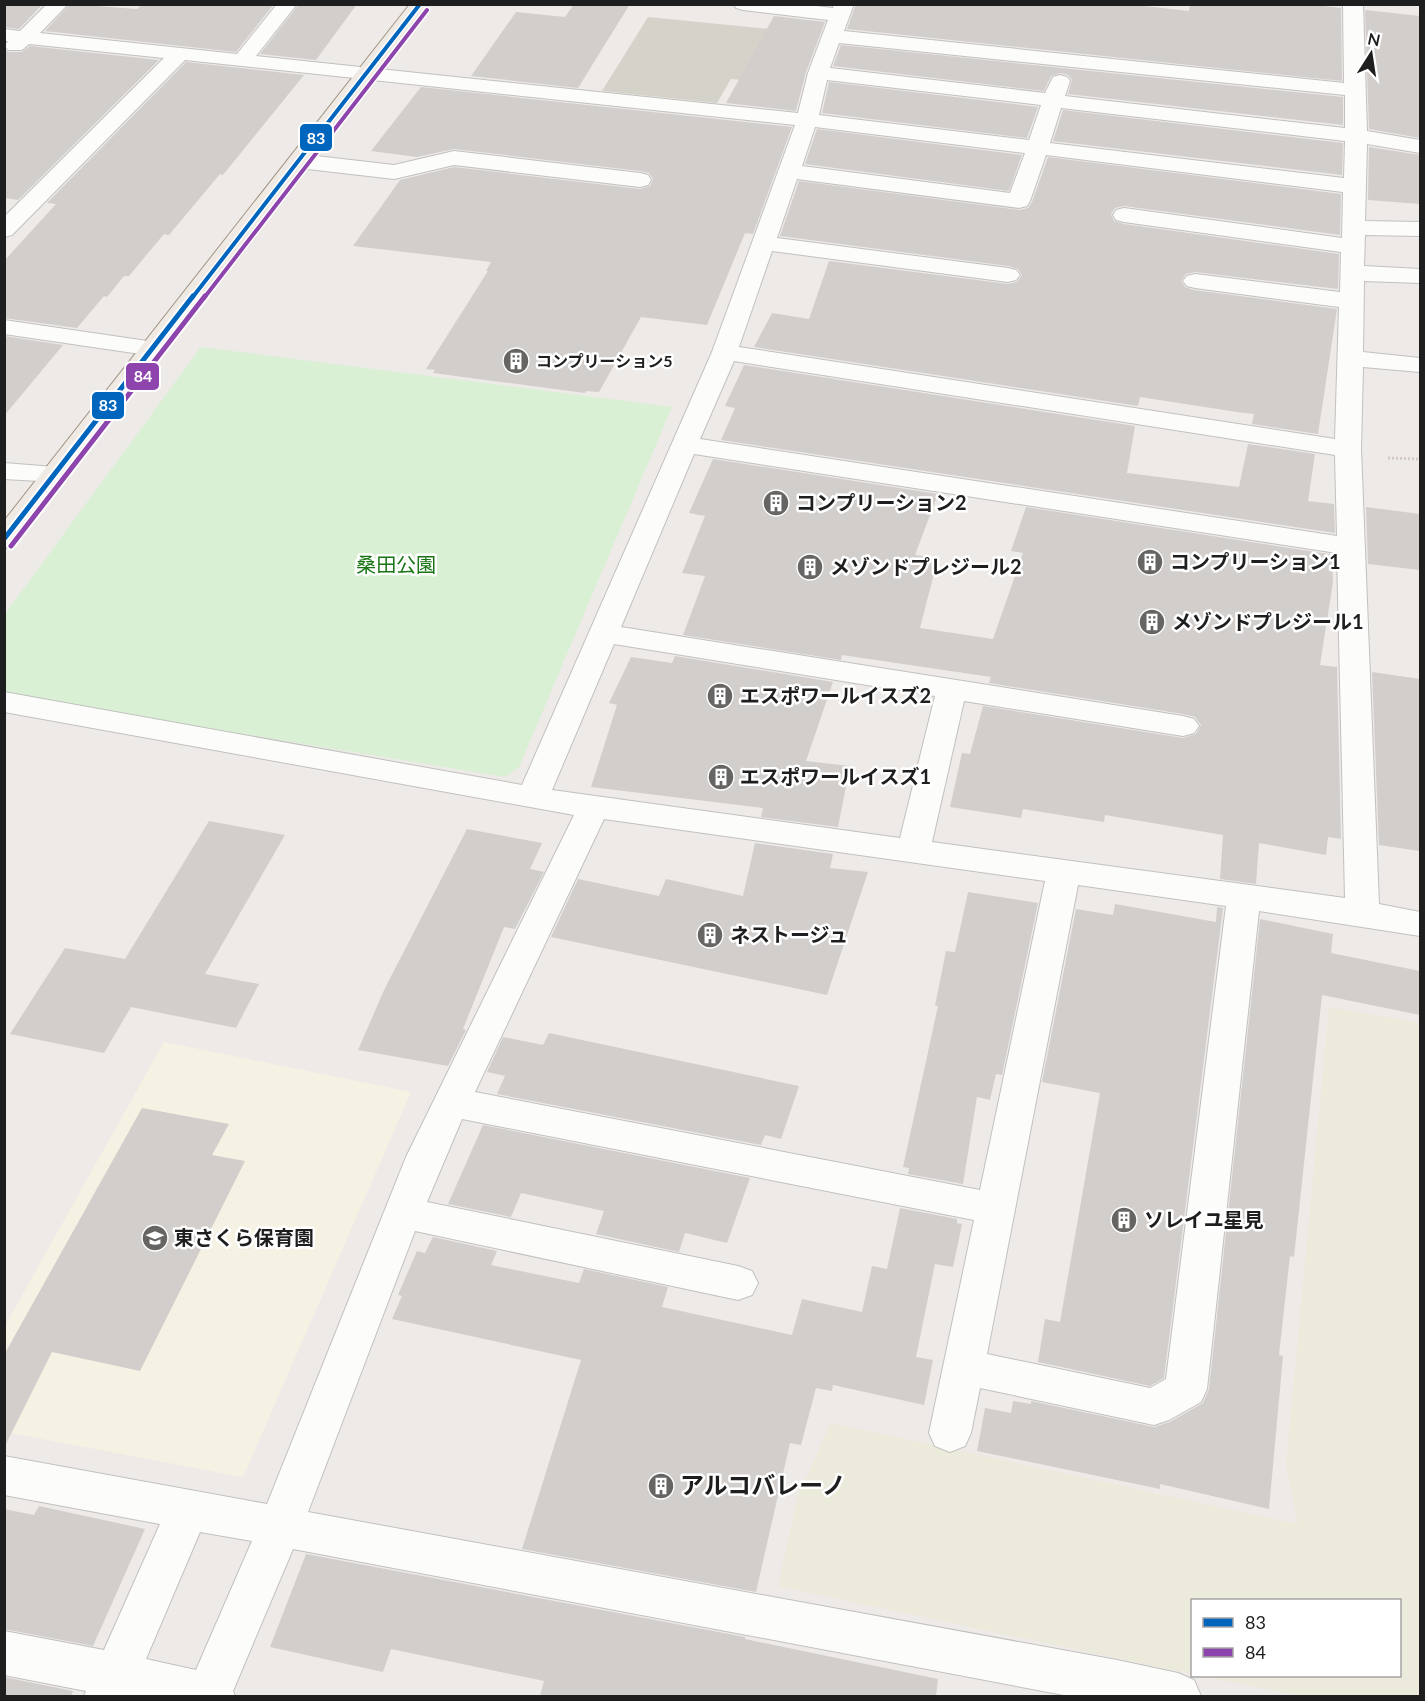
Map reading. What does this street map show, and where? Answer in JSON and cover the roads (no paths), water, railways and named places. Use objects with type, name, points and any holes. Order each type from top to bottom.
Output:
[{"type":"main road","points":[[4,540],[420,4]]},
{"type":"street","points":[[4,56],[59,4]]},
{"type":"street","points":[[242,60],[288,4]]},
{"type":"street","points":[[743,4],[1066,60],[1355,90]]},
{"type":"street","points":[[1353,4],[1356,136],[1348,449],[1362,913]]},
{"type":"street","points":[[532,798],[725,352],[807,120],[818,73],[839,19]]},
{"type":"street","points":[[4,35],[807,120],[1353,186]]},
{"type":"street","points":[[4,230],[181,53]]},
{"type":"street","points":[[789,171],[1019,201],[1039,148],[1066,60]]},
{"type":"street","points":[[818,73],[1356,136],[1420,146]]},
{"type":"street","points":[[299,160],[394,172],[454,158],[640,180]]},
{"type":"street","points":[[1124,215],[1353,237],[1420,229]]},
{"type":"street","points":[[764,243],[1008,275]]},
{"type":"street","points":[[1351,273],[1420,276]]},
{"type":"street","points":[[1195,281],[1351,301]]},
{"type":"street","points":[[4,327],[154,349]]},
{"type":"street","points":[[725,352],[1348,449]]},
{"type":"street","points":[[1350,358],[1420,366]]},
{"type":"street","points":[[684,446],[1351,547]]},
{"type":"street","points":[[4,471],[57,474]]},
{"type":"street","points":[[604,633],[1183,726]]},
{"type":"street","points":[[913,851],[952,688]]},
{"type":"street","points":[[4,702],[532,798],[1362,913],[1420,924]]},
{"type":"street","points":[[4,1653],[111,1685],[209,1696],[281,1525],[425,1156],[594,807]]},
{"type":"street","points":[[950,1433],[1064,872]]},
{"type":"street","points":[[965,1367],[1154,1407],[1186,1389],[1244,897]]},
{"type":"street","points":[[451,1102],[996,1209]]},
{"type":"street","points":[[403,1213],[738,1283]]},
{"type":"street","points":[[4,1475],[281,1525],[1117,1690],[1178,1696]]},
{"type":"street","points":[[111,1685],[188,1509]]},
{"type":"place","name":"コンプリーション5","points":[[516,361]]},
{"type":"place","name":"コンプリーション2","points":[[776,503]]},
{"type":"place","name":"コンプリーション1","points":[[1150,562]]},
{"type":"place","name":"メゾンドプレジール2","points":[[810,567]]},
{"type":"place","name":"メゾンドプレジール1","points":[[1152,622]]},
{"type":"place","name":"エスポワールイスズ2","points":[[720,696]]},
{"type":"place","name":"エスポワールイスズ1","points":[[721,777]]},
{"type":"place","name":"ネストージュ","points":[[710,935]]},
{"type":"place","name":"ソレイユ星見","points":[[1124,1220]]},
{"type":"place","name":"東さくら保育園","points":[[155,1238]]},
{"type":"place","name":"アルコバレーノ","points":[[661,1486]]},
{"type":"park label","name":"桑田公園","points":[[396,565]]}]
